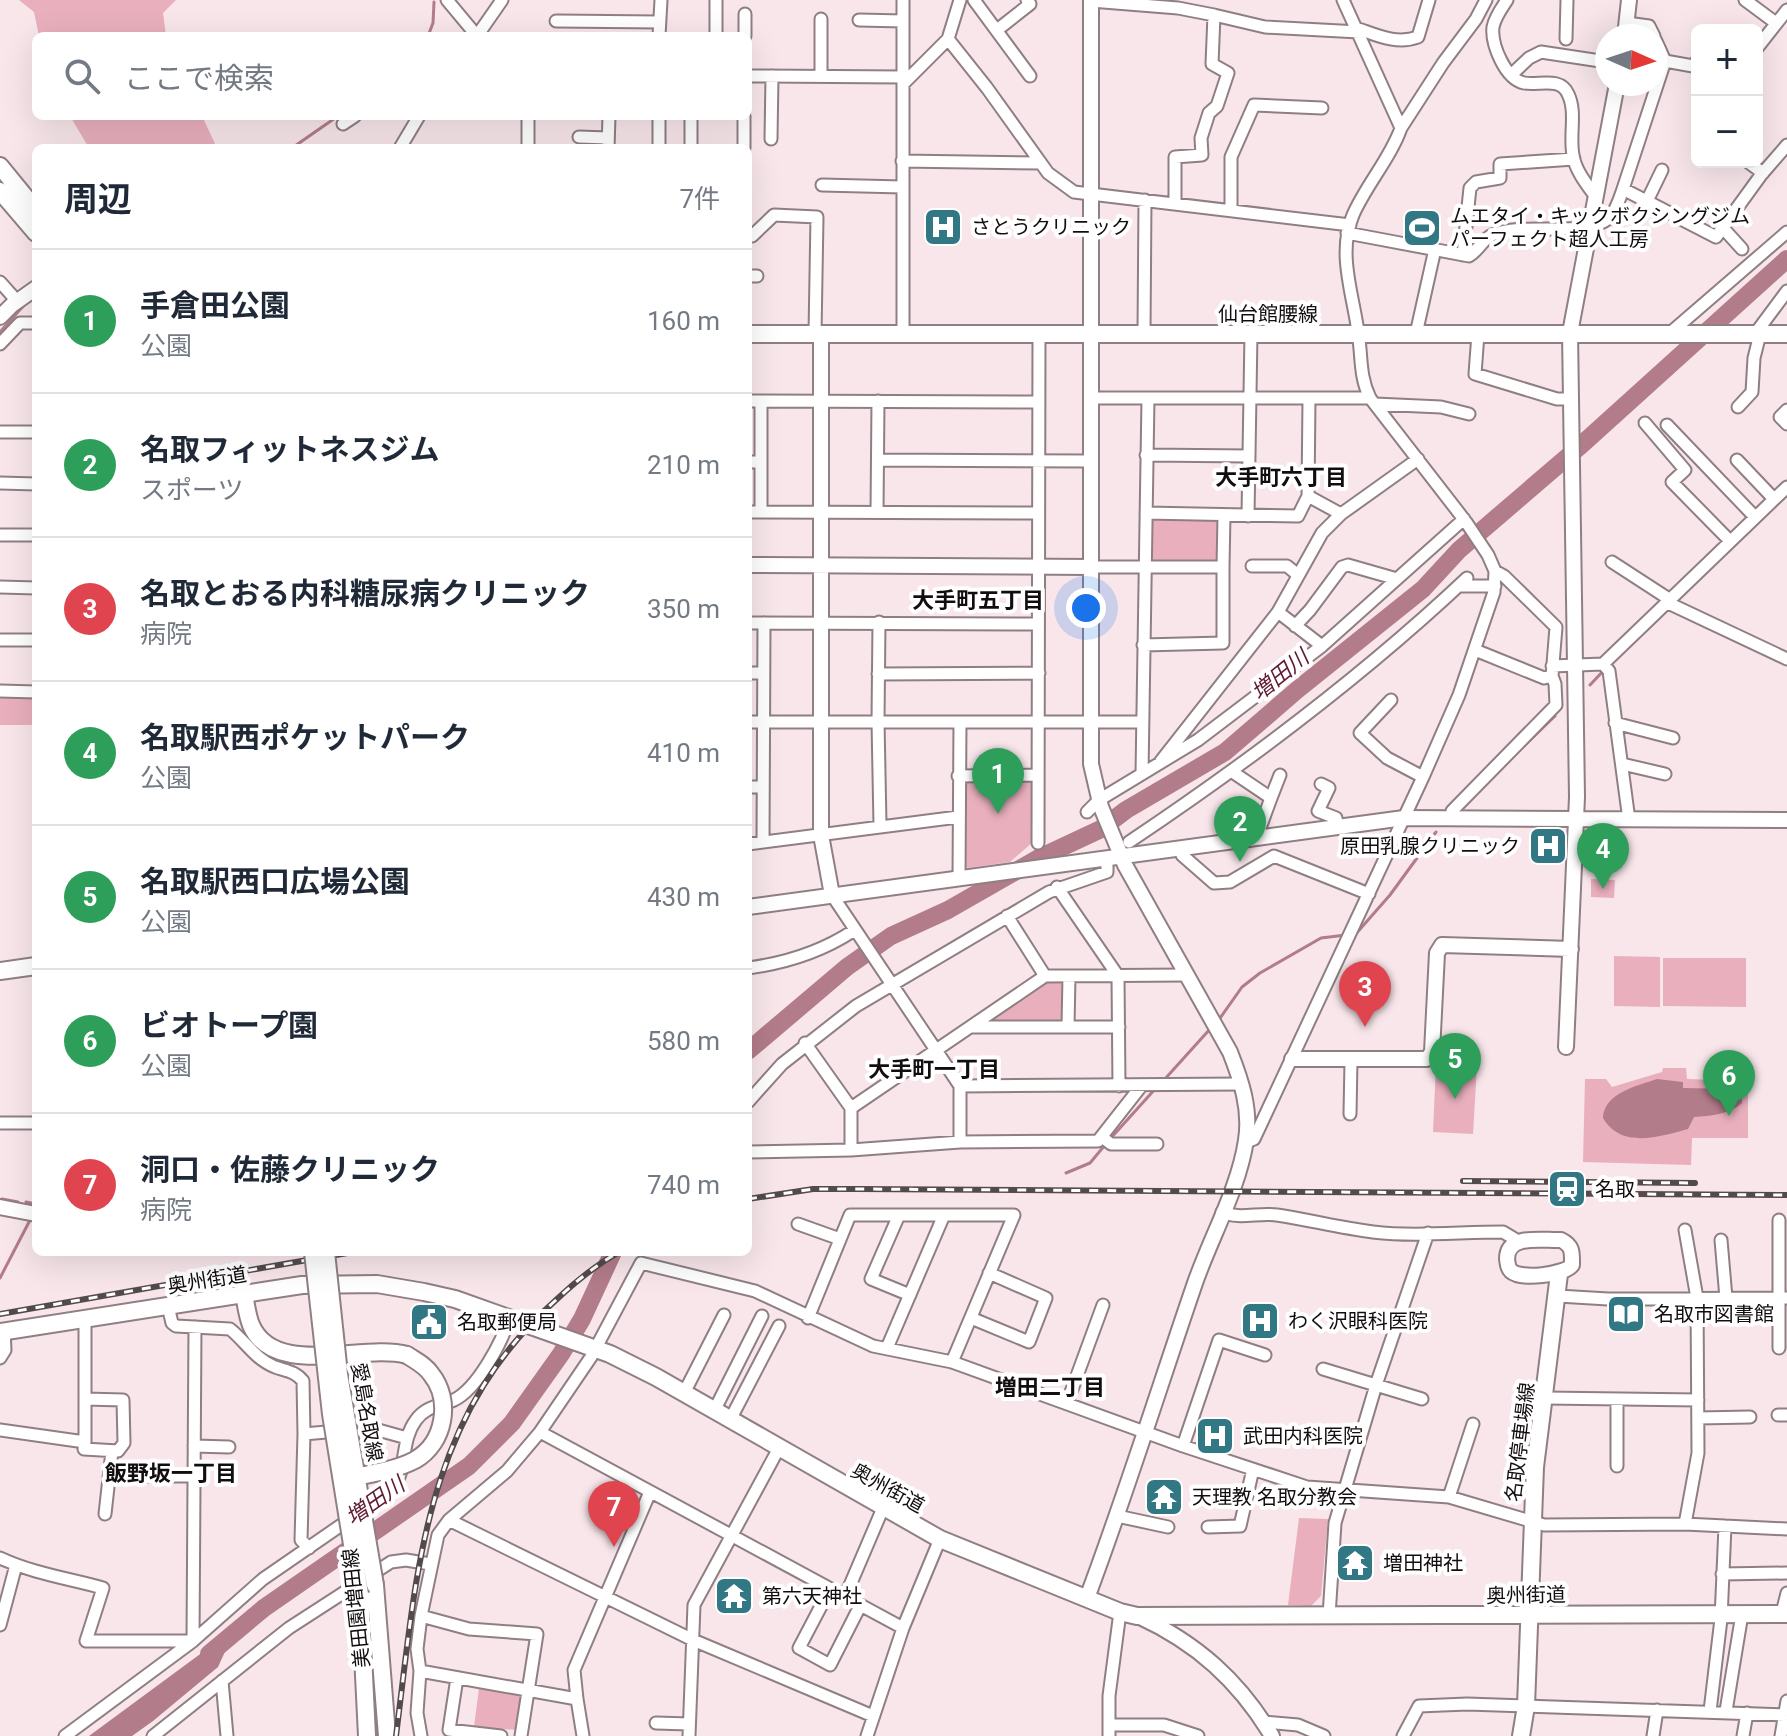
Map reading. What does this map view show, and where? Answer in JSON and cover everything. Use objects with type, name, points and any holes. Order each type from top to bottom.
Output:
[{"type":"main road","points":[[0,166],[32,205]]},
{"type":"main road","points":[[0,191],[32,228]]},
{"type":"main road","name":"仙台館腰線","points":[[752,334],[1787,334]]},
{"type":"main road","points":[[0,971],[32,967]]},
{"type":"main road","name":"愛島名取線","points":[[313,1256],[317,1305],[350,1478]]},
{"type":"main road","name":"愛島名取線","points":[[326,1256],[350,1478]]},
{"type":"main road","name":"名取停車場線","points":[[1526,1706],[1535,1467],[1559,1274]]},
{"type":"main road","name":"奥州街道","points":[[2,1332],[302,1285],[377,1284],[455,1299],[625,1360],[940,1539],[1120,1612],[1137,1616],[1785,1614]]},
{"type":"main road","name":"愛島名取線","points":[[244,1294],[250,1324],[257,1335],[278,1351],[306,1356],[381,1351],[407,1355],[422,1364],[440,1388],[441,1427],[428,1450],[413,1460],[350,1478]]},
{"type":"main road","name":"美田園増田線","points":[[350,1478],[375,1585],[387,1736]]},
{"type":"main road","name":"美田園増田線","points":[[350,1478],[367,1736]]},
{"type":"main road","points":[[1521,1736],[1526,1706]]},
{"type":"main road","points":[[1526,1706],[1531,1736]]},
{"type":"street","points":[[447,0],[474,32]]},
{"type":"street","points":[[480,32],[502,0]]},
{"type":"street","points":[[659,32],[661,0]]},
{"type":"street","points":[[716,0],[716,32]]},
{"type":"street","points":[[903,0],[903,335]]},
{"type":"street","points":[[752,76],[903,80],[948,39],[960,0]]},
{"type":"street","points":[[974,0],[1030,76]]},
{"type":"street","points":[[997,30],[1030,4],[1027,0]]},
{"type":"street","points":[[1087,1598],[1147,1433],[1195,1285],[1235,1182],[1246,1142],[1247,1113],[1242,1084],[1215,1024],[1114,853],[1096,806],[1090,722],[1091,0],[1178,8],[1265,27],[1358,30],[1392,41],[1418,37],[1429,0]]},
{"type":"street","points":[[1343,0],[1401,128]]},
{"type":"street","points":[[1246,1142],[1254,1139],[1423,777],[1459,695],[1495,586],[1495,571],[1488,555],[1465,520],[1373,401],[1361,372],[1359,334],[1348,276],[1348,229],[1359,202],[1397,140],[1401,128],[1486,0]]},
{"type":"street","points":[[1507,0],[1498,14],[1493,39],[1511,75],[1523,83],[1559,84],[1568,92],[1572,106],[1574,159],[1596,197]]},
{"type":"street","points":[[1566,39],[1567,0]]},
{"type":"street","points":[[1627,24],[1629,0]]},
{"type":"street","points":[[1745,0],[1776,23]]},
{"type":"street","points":[[1763,40],[1787,10]]},
{"type":"street","points":[[745,14],[745,32]]},
{"type":"street","points":[[1175,204],[1175,157],[1202,155],[1201,138],[1209,113],[1217,106],[1228,73],[1212,64],[1214,15]]},
{"type":"street","points":[[821,19],[821,76]]},
{"type":"street","points":[[859,20],[903,21]]},
{"type":"street","points":[[556,21],[659,22]]},
{"type":"street","points":[[948,39],[1048,173],[1074,192],[1231,210],[1348,229],[1469,256],[1489,236],[1517,229],[1590,228],[1611,216],[1654,96]]},
{"type":"street","points":[[1511,75],[1529,58],[1541,52],[1595,60]]},
{"type":"street","points":[[1667,61],[1691,66]]},
{"type":"street","points":[[771,139],[772,76]]},
{"type":"street","points":[[1566,1047],[1576,820],[1570,333],[1615,96]]},
{"type":"street","points":[[1231,210],[1231,157],[1254,105],[1322,108]]},
{"type":"street","points":[[343,124],[349,120]]},
{"type":"street","points":[[402,144],[417,120]]},
{"type":"street","points":[[528,120],[528,144]]},
{"type":"street","points":[[579,137],[608,143],[609,120]]},
{"type":"street","points":[[659,120],[659,144]]},
{"type":"street","points":[[691,120],[691,144]]},
{"type":"street","points":[[744,120],[744,144]]},
{"type":"street","points":[[1623,189],[1716,237],[1763,173],[1785,153]]},
{"type":"street","points":[[1463,255],[1470,188],[1476,182],[1500,178],[1500,164],[1574,159]]},
{"type":"street","points":[[902,161],[1040,163]]},
{"type":"street","points":[[1756,168],[1763,173]]},
{"type":"street","points":[[1647,201],[1662,170]]},
{"type":"street","points":[[822,185],[902,187]]},
{"type":"street","points":[[1144,333],[1145,200]]},
{"type":"street","points":[[752,236],[774,215],[817,217],[822,401],[821,835],[832,895],[853,931],[960,1086],[960,1142]]},
{"type":"street","points":[[1723,228],[1742,249]]},
{"type":"street","points":[[1673,334],[1787,232]]},
{"type":"street","points":[[1416,334],[1435,249]]},
{"type":"street","points":[[0,282],[17,301]]},
{"type":"street","points":[[0,317],[32,291]]},
{"type":"street","points":[[1738,407],[1752,392],[1758,334],[1787,291]]},
{"type":"street","points":[[0,344],[20,323],[32,323]]},
{"type":"street","points":[[1248,516],[1251,333]]},
{"type":"street","points":[[1038,843],[1039,334]]},
{"type":"street","points":[[1478,334],[1475,374],[1557,399],[1571,399]]},
{"type":"street","points":[[1091,398],[1309,398],[1441,407],[1469,414]]},
{"type":"street","points":[[1142,774],[1148,398]]},
{"type":"street","points":[[1146,513],[1298,516],[1308,496],[1309,398]]},
{"type":"street","points":[[752,401],[1039,402]]},
{"type":"street","points":[[761,401],[754,462],[754,512],[1038,513]]},
{"type":"street","points":[[877,512],[878,401]]},
{"type":"street","points":[[1787,410],[1780,417],[1787,424]]},
{"type":"street","points":[[1645,423],[1685,470],[1672,482],[1730,541]]},
{"type":"street","points":[[1667,425],[1755,517]]},
{"type":"street","points":[[0,432],[32,432]]},
{"type":"street","points":[[1146,455],[1249,456]]},
{"type":"street","points":[[1159,763],[1278,612],[1322,533],[1341,514],[1418,459]]},
{"type":"street","points":[[878,460],[1091,461]]},
{"type":"street","points":[[1737,460],[1780,494],[1787,505]]},
{"type":"street","points":[[0,483],[32,484]]},
{"type":"street","points":[[1475,650],[1544,678],[1552,671],[1574,667],[1605,667],[1668,600],[1780,494]]},
{"type":"street","points":[[1308,496],[1341,514]]},
{"type":"street","points":[[1143,645],[1223,643],[1224,515]]},
{"type":"street","points":[[1096,806],[1198,740],[1322,646],[1465,520]]},
{"type":"street","points":[[0,535],[32,535]]},
{"type":"street","points":[[1612,562],[1668,600],[1787,659]]},
{"type":"street","points":[[752,565],[1223,567]]},
{"type":"street","points":[[1295,626],[1342,567],[1348,565],[1397,579]]},
{"type":"street","points":[[1252,566],[1287,566],[1298,575]]},
{"type":"street","points":[[1452,819],[1452,811],[1556,705],[1552,671],[1556,627],[1504,576],[1495,571]]},
{"type":"street","points":[[752,1098],[805,1043],[856,1006],[1057,887],[1107,872],[1114,853],[1231,771],[1326,698],[1415,626],[1463,582],[1495,586]]},
{"type":"street","points":[[0,587],[32,588]]},
{"type":"street","points":[[1278,612],[1322,646]]},
{"type":"street","points":[[879,622],[880,825]]},
{"type":"street","points":[[752,623],[1038,624]]},
{"type":"street","points":[[763,842],[764,623]]},
{"type":"street","points":[[0,640],[32,640]]},
{"type":"street","points":[[1605,667],[1629,820]]},
{"type":"street","points":[[752,673],[763,673]]},
{"type":"street","points":[[878,674],[1039,673]]},
{"type":"street","points":[[0,691],[32,692]]},
{"type":"street","points":[[1391,700],[1360,733],[1387,758],[1423,777]]},
{"type":"street","points":[[752,722],[1143,722]]},
{"type":"street","points":[[959,879],[960,722]]},
{"type":"street","points":[[1615,723],[1673,738]]},
{"type":"street","points":[[1622,764],[1665,774]]},
{"type":"street","points":[[1231,771],[1271,798]]},
{"type":"street","points":[[958,776],[1038,775]]},
{"type":"street","points":[[1256,839],[1280,775]]},
{"type":"street","points":[[752,787],[762,787]]},
{"type":"street","points":[[1329,788],[1318,811],[1336,818],[1338,828]]},
{"type":"street","points":[[752,843],[958,817]]},
{"type":"street","points":[[752,906],[987,875],[1114,853],[1141,855],[1404,818],[1787,820]]},
{"type":"street","points":[[1141,855],[1144,832]]},
{"type":"street","points":[[1181,849],[1182,855],[1214,883],[1230,882],[1274,856],[1369,894]]},
{"type":"street","points":[[1057,887],[1118,976],[1119,1086]]},
{"type":"street","points":[[1007,916],[1045,976]]},
{"type":"street","points":[[752,968],[774,965],[819,951],[853,931]]},
{"type":"street","points":[[1292,1059],[1422,1060],[1431,1056],[1437,953],[1442,945],[1571,949]]},
{"type":"street","points":[[851,1108],[1045,976],[1187,975]]},
{"type":"street","points":[[1068,1027],[1069,976]]},
{"type":"street","points":[[972,1027],[1119,1027]]},
{"type":"street","points":[[805,1043],[851,1108],[851,1150]]},
{"type":"street","points":[[1350,1114],[1351,1061]]},
{"type":"street","points":[[960,1086],[1242,1084]]},
{"type":"street","points":[[1105,1140],[1146,1085]]},
{"type":"street","points":[[0,1123],[32,1123]]},
{"type":"street","points":[[752,1152],[851,1150],[960,1142],[1105,1140],[1157,1144]]},
{"type":"street","points":[[0,1207],[32,1213]]},
{"type":"street","points":[[1222,1212],[1230,1216],[1273,1214],[1325,1226],[1335,1224],[1374,1232],[1503,1232],[1518,1241]]},
{"type":"street","points":[[808,1318],[850,1215],[1014,1215],[952,1362]]},
{"type":"street","points":[[899,1215],[871,1279],[910,1295]]},
{"type":"street","points":[[887,1348],[944,1215]]},
{"type":"street","points":[[1779,1220],[1782,1298],[1779,1348]]},
{"type":"street","points":[[798,1224],[840,1239]]},
{"type":"street","points":[[1685,1230],[1697,1298],[1698,1400],[1697,1464],[1685,1524]]},
{"type":"street","points":[[1329,1616],[1335,1523],[1344,1488],[1428,1233]]},
{"type":"street","points":[[1561,1240],[1572,1251],[1572,1265],[1559,1274],[1518,1274],[1511,1271],[1507,1264],[1508,1252],[1511,1245],[1518,1241],[1561,1240]]},
{"type":"street","points":[[1721,1240],[1726,1298]]},
{"type":"street","points":[[421,1736],[417,1705],[420,1671],[417,1654],[430,1564],[438,1535],[449,1520],[498,1479],[540,1432],[593,1348],[641,1263],[755,1291],[873,1346],[952,1362],[1183,1446],[1307,1487],[1449,1497],[1544,1525],[1685,1524],[1787,1529]]},
{"type":"street","points":[[971,1318],[1029,1342],[1046,1298],[989,1273]]},
{"type":"street","points":[[1558,1296],[1608,1299],[1782,1298]]},
{"type":"street","points":[[1067,1403],[1103,1305]]},
{"type":"street","points":[[168,1306],[170,1318],[176,1326],[230,1329],[258,1358],[298,1375],[304,1387],[301,1540],[309,1548]]},
{"type":"street","points":[[684,1393],[724,1315]]},
{"type":"street","points":[[714,1411],[762,1316]]},
{"type":"street","points":[[85,1318],[84,1449],[118,1451],[124,1443],[123,1400],[85,1399]]},
{"type":"street","points":[[65,1736],[193,1641],[263,1579],[392,1490],[402,1471],[407,1438],[416,1419],[423,1412],[468,1390],[501,1343],[509,1318]]},
{"type":"street","points":[[730,1420],[779,1326]]},
{"type":"street","points":[[193,1641],[195,1327]]},
{"type":"street","points":[[0,1358],[5,1350],[2,1332]]},
{"type":"street","points":[[1183,1446],[1219,1340],[1265,1355]]},
{"type":"street","points":[[1323,1369],[1422,1399]]},
{"type":"street","points":[[1545,1398],[1698,1400]]},
{"type":"street","points":[[1617,1400],[1617,1466]]},
{"type":"street","points":[[1698,1418],[1750,1417]]},
{"type":"street","points":[[1449,1497],[1473,1424]]},
{"type":"street","points":[[304,1434],[371,1428],[407,1438]]},
{"type":"street","points":[[0,1430],[85,1442]]},
{"type":"street","points":[[540,1432],[903,1628]]},
{"type":"street","points":[[194,1446],[229,1447]]},
{"type":"street","points":[[656,1723],[689,1730],[694,1605],[779,1448]]},
{"type":"street","points":[[105,1514],[112,1451]]},
{"type":"street","points":[[1208,1527],[1240,1526],[1253,1469]]},
{"type":"street","points":[[126,1476],[194,1476]]},
{"type":"street","points":[[583,1736],[574,1670],[650,1492]]},
{"type":"street","points":[[845,1597],[883,1508]]},
{"type":"street","points":[[1117,1516],[1168,1527]]},
{"type":"street","points":[[449,1520],[480,1538],[693,1640],[873,1716]]},
{"type":"street","points":[[1710,1711],[1721,1614],[1725,1526]]},
{"type":"street","points":[[867,1736],[903,1628],[940,1539]]},
{"type":"street","points":[[0,1558],[58,1579],[72,1579],[103,1588],[86,1641],[193,1641]]},
{"type":"street","points":[[153,1736],[289,1628],[391,1562],[406,1560],[430,1564]]},
{"type":"street","points":[[0,1625],[16,1565]]},
{"type":"street","points":[[1722,1574],[1787,1573]]},
{"type":"street","points":[[830,1589],[799,1648],[830,1665],[860,1606]]},
{"type":"street","points":[[1785,1614],[1787,1593]]},
{"type":"street","points":[[1120,1612],[1109,1696],[1109,1731],[1164,1725],[1198,1736]]},
{"type":"street","points":[[1726,1711],[1742,1614]]},
{"type":"street","points":[[421,1616],[469,1629],[537,1634],[521,1736]]},
{"type":"street","points":[[1137,1616],[1183,1641],[1230,1678],[1248,1697],[1272,1736]]},
{"type":"street","points":[[1178,1618],[1183,1641]]},
{"type":"street","points":[[420,1671],[577,1699]]},
{"type":"street","points":[[457,1678],[449,1730],[501,1736]]},
{"type":"street","points":[[222,1681],[227,1736]]},
{"type":"street","points":[[1403,1736],[1419,1706],[1467,1704],[1747,1713],[1786,1709],[1781,1736]]},
{"type":"street","points":[[1653,1736],[1657,1710]]},
{"type":"street","points":[[1743,1736],[1747,1713]]},
{"type":"street","points":[[1264,1722],[1298,1725],[1324,1736]]},
{"type":"shaded area","points":[[19,0],[176,0],[163,13],[165,32],[38,32],[34,12]]},
{"type":"shaded area","points":[[72,120],[204,120],[215,144],[87,144]]},
{"type":"shaded area","points":[[1154,518],[1217,519],[1220,522],[1219,562],[1153,563],[1148,558],[1149,523]]},
{"type":"shaded area","points":[[0,697],[32,697],[32,725],[0,725]]},
{"type":"shaded area","points":[[967,779],[1029,780],[1034,785],[1033,842],[1010,862],[967,868],[962,787]]},
{"type":"shaded area","points":[[1591,879],[1615,880],[1614,898],[1591,897]]},
{"type":"shaded area","points":[[1614,956],[1660,957],[1660,1007],[1614,1006]]},
{"type":"shaded area","points":[[1663,958],[1746,958],[1746,1007],[1663,1006]]},
{"type":"shaded area","points":[[1045,980],[1062,980],[1066,984],[1065,1019],[1061,1024],[993,1024],[991,1018]]},
{"type":"shaded area","points":[[1436,1064],[1477,1066],[1473,1134],[1433,1132]]},
{"type":"shaded area","points":[[1663,1068],[1686,1068],[1687,1079],[1748,1081],[1748,1138],[1692,1138],[1691,1165],[1583,1162],[1585,1079],[1606,1079],[1612,1087],[1662,1072]],"holes":[[[1651,1081],[1683,1082],[1683,1088],[1733,1110],[1693,1117],[1642,1086]]]},
{"type":"shaded area","points":[[1657,1079],[1683,1082],[1683,1088],[1736,1089],[1742,1092],[1742,1103],[1726,1112],[1694,1117],[1688,1129],[1665,1135],[1630,1137],[1611,1128],[1603,1118],[1609,1102],[1631,1088]]},
{"type":"shaded area","points":[[1299,1518],[1328,1519],[1321,1596],[1311,1606],[1288,1605]]},
{"type":"shaded area","points":[[226,1635],[228,1645],[218,1667],[153,1721],[132,1736],[89,1736]]},
{"type":"shaded area","points":[[479,1688],[523,1694],[518,1730],[474,1727]]},
{"type":"waterway","points":[[430,32],[434,2]]},
{"type":"waterway","points":[[298,144],[332,120]]},
{"type":"waterway","name":"増田川","points":[[752,1048],[847,967],[891,936],[948,910],[1037,859],[1101,829],[1126,810],[1225,752],[1423,589],[1459,550],[1579,447],[1787,259]]},
{"type":"waterway","points":[[0,332],[26,303]]},
{"type":"waterway","points":[[1590,685],[1605,669]]},
{"type":"waterway","points":[[1503,766],[1555,716]]},
{"type":"waterway","points":[[1354,936],[1390,895],[1436,832]]},
{"type":"waterway","points":[[1218,1021],[1242,987],[1260,973],[1321,938],[1346,935]]},
{"type":"waterway","points":[[1164,1080],[1210,1029]]},
{"type":"waterway","points":[[1110,1139],[1156,1088]]},
{"type":"waterway","points":[[1066,1173],[1090,1163],[1105,1145]]},
{"type":"waterway","points":[[2,1199],[18,1202]]},
{"type":"waterway","points":[[26,1202],[32,1203]]},
{"type":"waterway","points":[[0,1278],[29,1222]]},
{"type":"waterway","name":"増田川","points":[[209,1654],[264,1608],[469,1466],[512,1423],[561,1354],[582,1319],[611,1256]]},
{"type":"railway","points":[[1463,1181],[1695,1183]]},
{"type":"railway","points":[[752,1198],[813,1189],[1787,1195]]},
{"type":"railway","points":[[0,1314],[330,1256]]},
{"type":"railway","points":[[396,1736],[421,1557],[434,1501],[452,1447],[478,1395],[512,1346],[556,1300],[613,1256]]},
{"type":"place","name":"さとうクリニック","points":[[943,227]]},
{"type":"place","name":"ムエタイ・キックボクシングジム パーフェクト超人工房","points":[[1422,228]]},
{"type":"place","name":"手倉田公園","points":[[998,814]]},
{"type":"place","name":"原田乳腺クリニック","points":[[1548,846]]},
{"type":"place","name":"名取フィットネスジム","points":[[1240,862]]},
{"type":"place","name":"名取駅西ポケットパーク","points":[[1603,889]]},
{"type":"place","name":"名取とおる内科糖尿病クリニック","points":[[1365,1027]]},
{"type":"place","name":"名取駅西口広場公園","points":[[1455,1099]]},
{"type":"place","name":"ビオトープ園","points":[[1729,1116]]},
{"type":"place","name":"名取","points":[[1567,1189]]},
{"type":"place","name":"名取市図書館","points":[[1626,1314]]},
{"type":"place","name":"わく沢眼科医院","points":[[1260,1321]]},
{"type":"place","name":"名取郵便局","points":[[429,1322]]},
{"type":"place","name":"武田内科医院","points":[[1215,1436]]},
{"type":"place","name":"天理教 名取分教会","points":[[1164,1497]]},
{"type":"place","name":"洞口・佐藤クリニック","points":[[614,1547]]},
{"type":"place","name":"増田神社","points":[[1355,1563]]},
{"type":"place","name":"第六天神社","points":[[734,1596]]},
{"type":"district","name":"大手町六丁目","points":[[1281,477]]},
{"type":"district","name":"大手町五丁目","points":[[978,600]]},
{"type":"district","name":"大手町一丁目","points":[[934,1069]]},
{"type":"district","name":"増田二丁目","points":[[1050,1387]]},
{"type":"district","name":"飯野坂一丁目","points":[[171,1473]]}]
